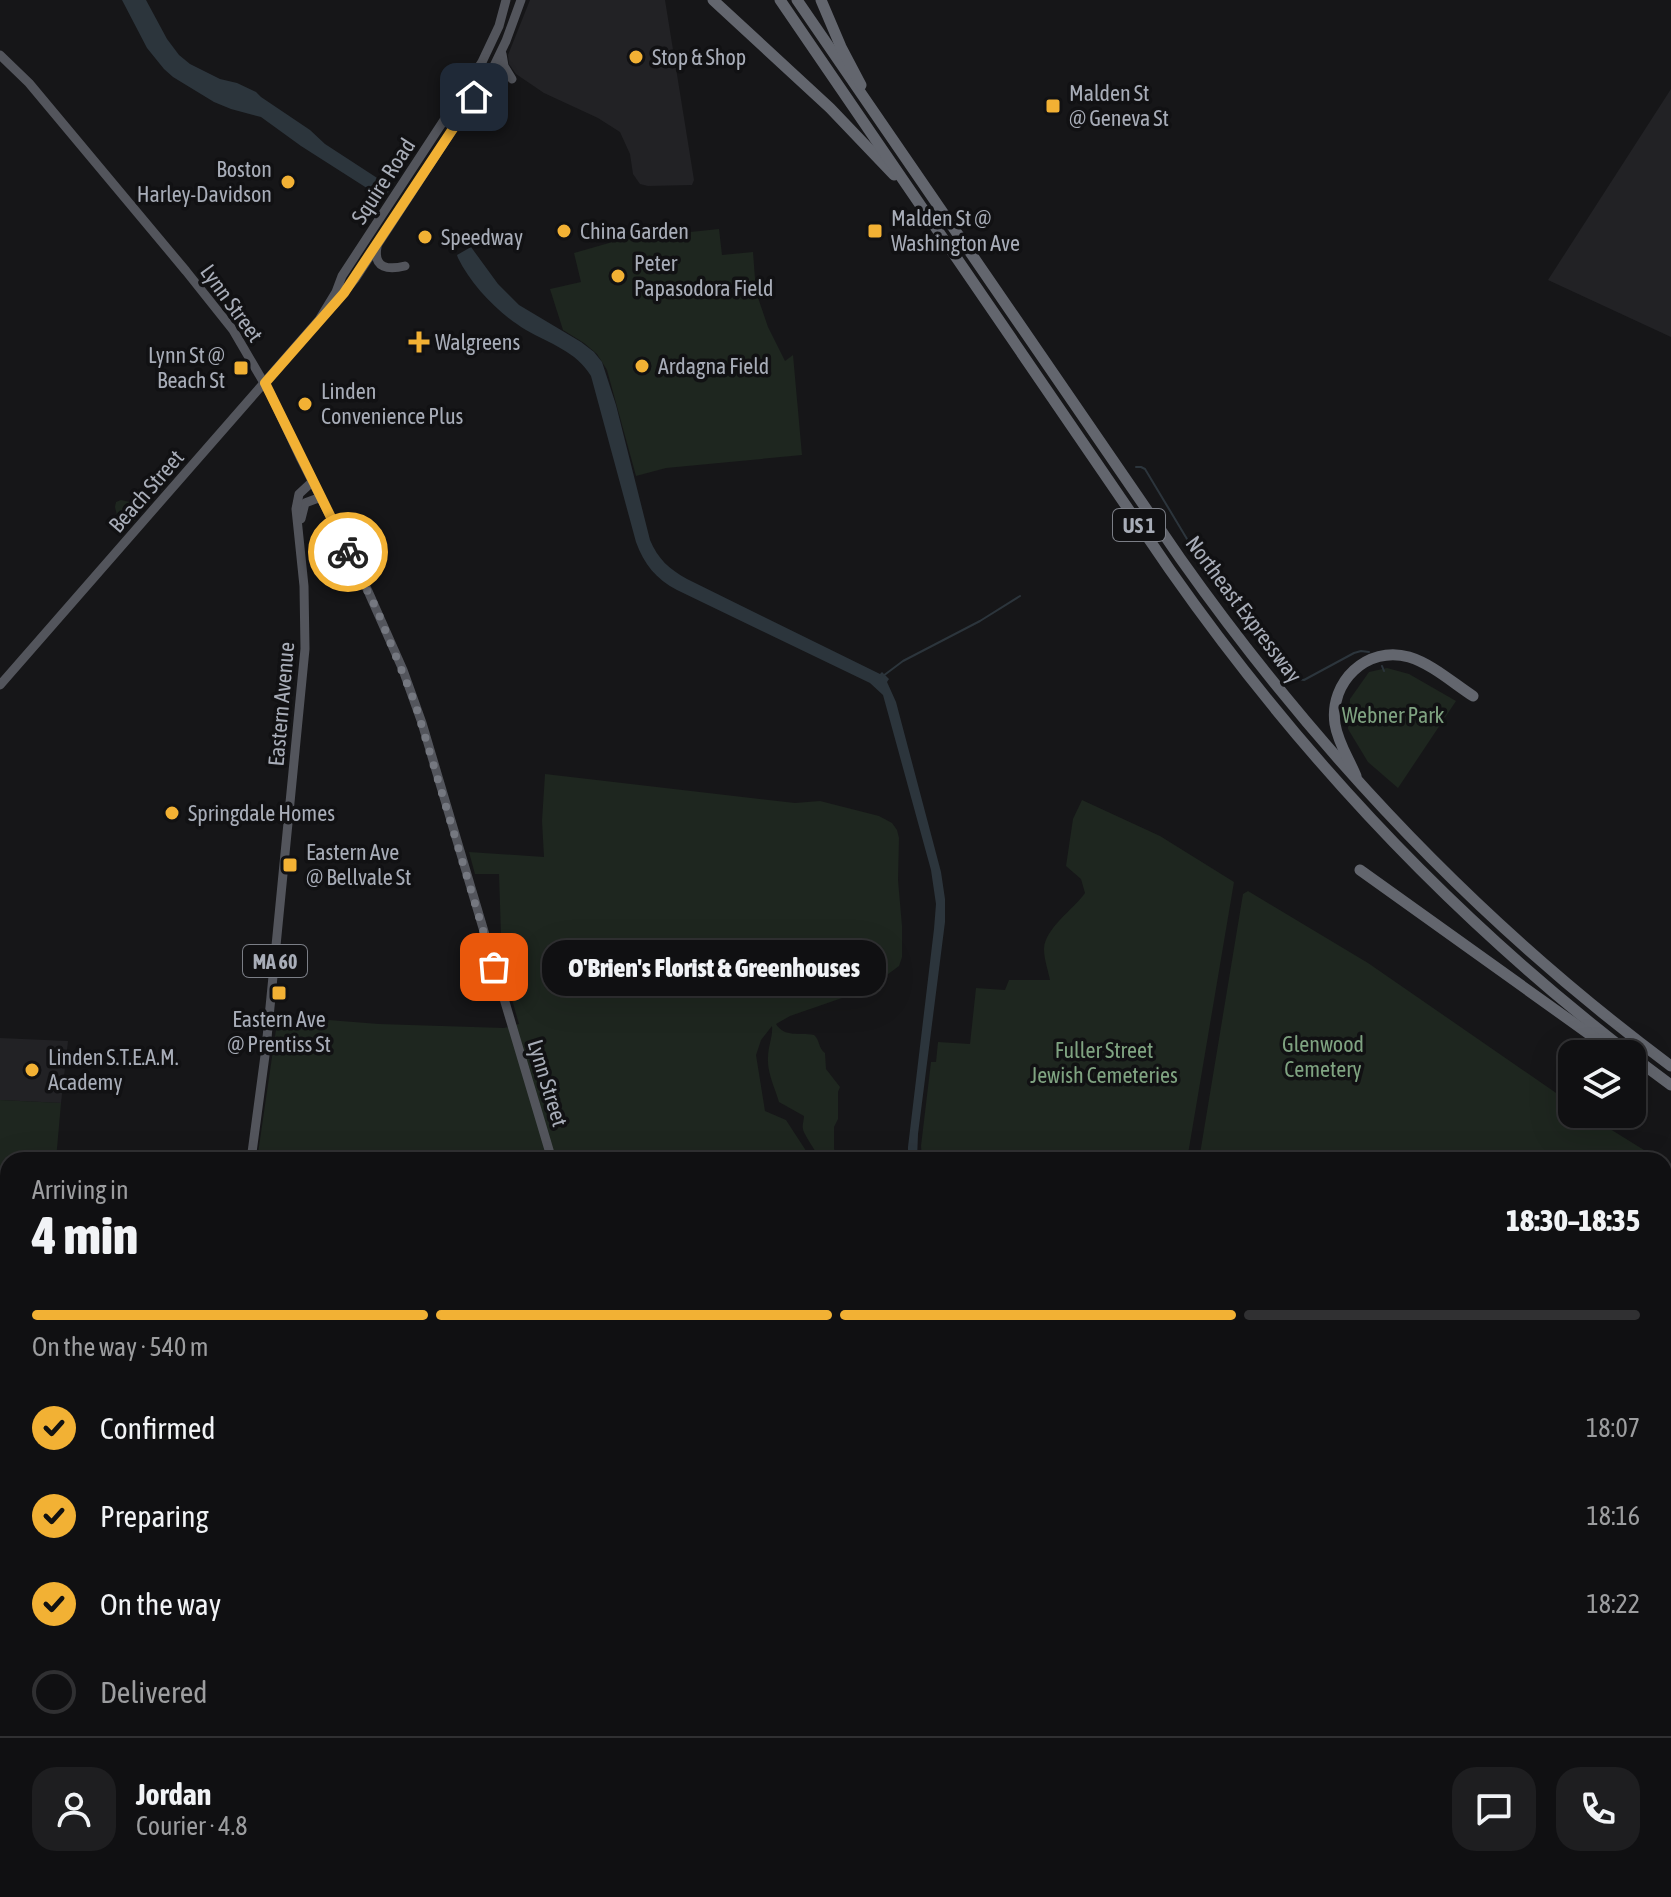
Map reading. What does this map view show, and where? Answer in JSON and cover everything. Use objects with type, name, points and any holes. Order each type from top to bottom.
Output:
[{"type":"highway","points":[[713,0],[830,108],[913,194]]},
{"type":"highway","name":"Northeast Expressway","points":[[780,0],[1206,621],[1282,718],[1374,823],[1450,900],[1611,1040]]},
{"type":"highway","name":"US 1","points":[[797,0],[868,104]]},
{"type":"highway","points":[[821,0],[841,47],[858,76],[868,104]]},
{"type":"highway","name":"Northeast Expressway","points":[[868,104],[1209,599],[1277,687],[1360,784],[1478,905],[1600,1011],[1671,1066]]},
{"type":"highway","points":[[1360,784],[1341,746],[1334,717],[1339,690],[1356,667],[1382,656],[1409,657],[1473,696]]},
{"type":"highway","points":[[1360,870],[1597,1040]]},
{"type":"highway","name":"Northeast Expressway","points":[[1646,1067],[1671,1085]]},
{"type":"main road","name":"Squire Road","points":[[333,297],[342,276],[482,62],[499,26],[506,0]]},
{"type":"main road","name":"Squire Road","points":[[344,293],[487,77],[502,50],[521,0]]},
{"type":"main road","points":[[502,50],[504,66],[512,79]]},
{"type":"main road","name":"Lynn Street","points":[[0,55],[29,83],[193,279],[233,330],[265,383],[377,610],[415,703],[550,1152]]},
{"type":"main road","points":[[380,241],[376,254],[378,262],[390,269],[405,266]]},
{"type":"main road","name":"Beach Street","points":[[0,685],[344,293]]},
{"type":"main road","name":"Beach Street","points":[[319,320],[333,297]]},
{"type":"main road","name":"Eastern Avenue","points":[[252,1152],[266,1048],[304,669],[306,616],[297,500],[301,491],[313,481]]},
{"type":"main road","name":"Eastern Avenue","points":[[300,538],[303,505],[321,497]]},
{"type":"shaded area","points":[[122,0],[146,0],[179,55],[220,79],[256,92],[325,144],[391,187],[384,199],[261,117],[214,102],[173,77],[147,48]]},
{"type":"shaded area","points":[[530,0],[665,0],[694,180],[692,185],[640,184],[633,174],[630,154],[620,132],[598,118],[544,93],[516,74],[509,64],[508,55]]},
{"type":"shaded area","points":[[1671,89],[1671,337],[1548,280]]},
{"type":"shaded area","points":[[471,247],[498,284],[519,305],[581,342],[602,362],[650,540],[665,563],[687,579],[880,674],[882,672],[889,679],[887,682],[896,702],[941,872],[945,899],[945,922],[917,1152],[908,1152],[908,1147],[936,904],[931,870],[883,695],[870,683],[677,590],[652,570],[636,542],[591,376],[570,354],[506,316],[471,279],[457,255]]},
{"type":"shaded area","name":"Linden S.T.E.A.M. Academy","points":[[0,1038],[68,1041],[61,1103],[0,1100]]},
{"type":"green space","points":[[719,229],[722,255],[753,252],[756,292],[768,327],[785,361],[793,355],[802,455],[666,468],[636,476],[607,370],[597,354],[563,330],[550,289],[581,282],[574,253],[623,239]]},
{"type":"green space","points":[[121,500],[139,504],[142,508],[136,520],[125,528],[119,524],[115,507],[116,502]]},
{"type":"green space","name":"Webner Park","points":[[1387,668],[1409,674],[1456,701],[1398,788],[1368,762],[1348,729],[1350,699],[1369,672]]},
{"type":"green space","points":[[545,774],[795,803],[820,801],[879,816],[892,823],[899,838],[902,957],[899,966],[868,989],[790,1016],[776,1024],[788,1033],[814,1035],[825,1053],[826,1069],[840,1087],[838,1119],[834,1127],[835,1152],[816,1152],[804,1131],[804,1116],[779,1102],[768,1064],[772,1026],[761,1040],[756,1055],[765,1111],[786,1120],[807,1152],[258,1152],[278,1016],[379,1024],[504,1028],[519,1024],[502,965],[499,874],[475,874],[469,852],[544,857],[542,821]]},
{"type":"green space","name":"Fuller Street Jewish Cemeteries","points":[[1082,800],[1160,836],[1234,882],[1188,1152],[921,1152],[931,1062],[936,1062],[938,1042],[970,1044],[976,988],[1005,990],[1009,980],[1050,980],[1044,953],[1046,941],[1054,927],[1085,893],[1081,879],[1066,866],[1073,819]]},
{"type":"green space","name":"Glenwood Cemetery","points":[[1248,891],[1368,963],[1558,1094],[1558,1128],[1609,1128],[1647,1152],[1200,1152],[1243,894]]},
{"type":"green space","points":[[0,1100],[61,1103],[57,1152],[0,1152]]},
{"type":"waterway","points":[[1136,467],[1145,469],[1196,554],[1297,679],[1304,680],[1354,653],[1369,652]]},
{"type":"waterway","points":[[883,676],[903,661],[980,621],[1020,596]]},
{"type":"waterway","points":[[1382,666],[1384,671]]},
{"type":"way so far","points":[[348,552],[377,610],[415,703],[494,967]]},
{"type":"place","name":"Stop & Shop","points":[[636,57]]},
{"type":"place","name":"Malden St @ Geneva St","points":[[1053,106]]},
{"type":"place","name":"Boston Harley-Davidson","points":[[288,182]]},
{"type":"place","name":"China Garden","points":[[564,231]]},
{"type":"place","name":"Malden St @ Washington Ave","points":[[875,231]]},
{"type":"place","name":"Speedway","points":[[425,237]]},
{"type":"place","name":"Peter Papasodora Field","points":[[618,276]]},
{"type":"place","name":"Walgreens","points":[[419,342]]},
{"type":"place","name":"Ardagna Field","points":[[642,366]]},
{"type":"place","name":"Lynn St @ Beach St","points":[[241,368]]},
{"type":"place","name":"Linden Convenience Plus","points":[[305,404]]},
{"type":"place","name":"Springdale Homes","points":[[172,813]]},
{"type":"place","name":"Eastern Ave @ Bellvale St","points":[[290,865]]},
{"type":"place","name":"O'Brien's Florist & Greenhouses","points":[[494,967]]},
{"type":"place","name":"Eastern Ave @ Prentiss St","points":[[279,993]]},
{"type":"place","name":"Linden S.T.E.A.M. Academy","points":[[32,1070]]},
{"type":"route","points":[[348,552],[265,383],[355,279],[474,97]]}]
